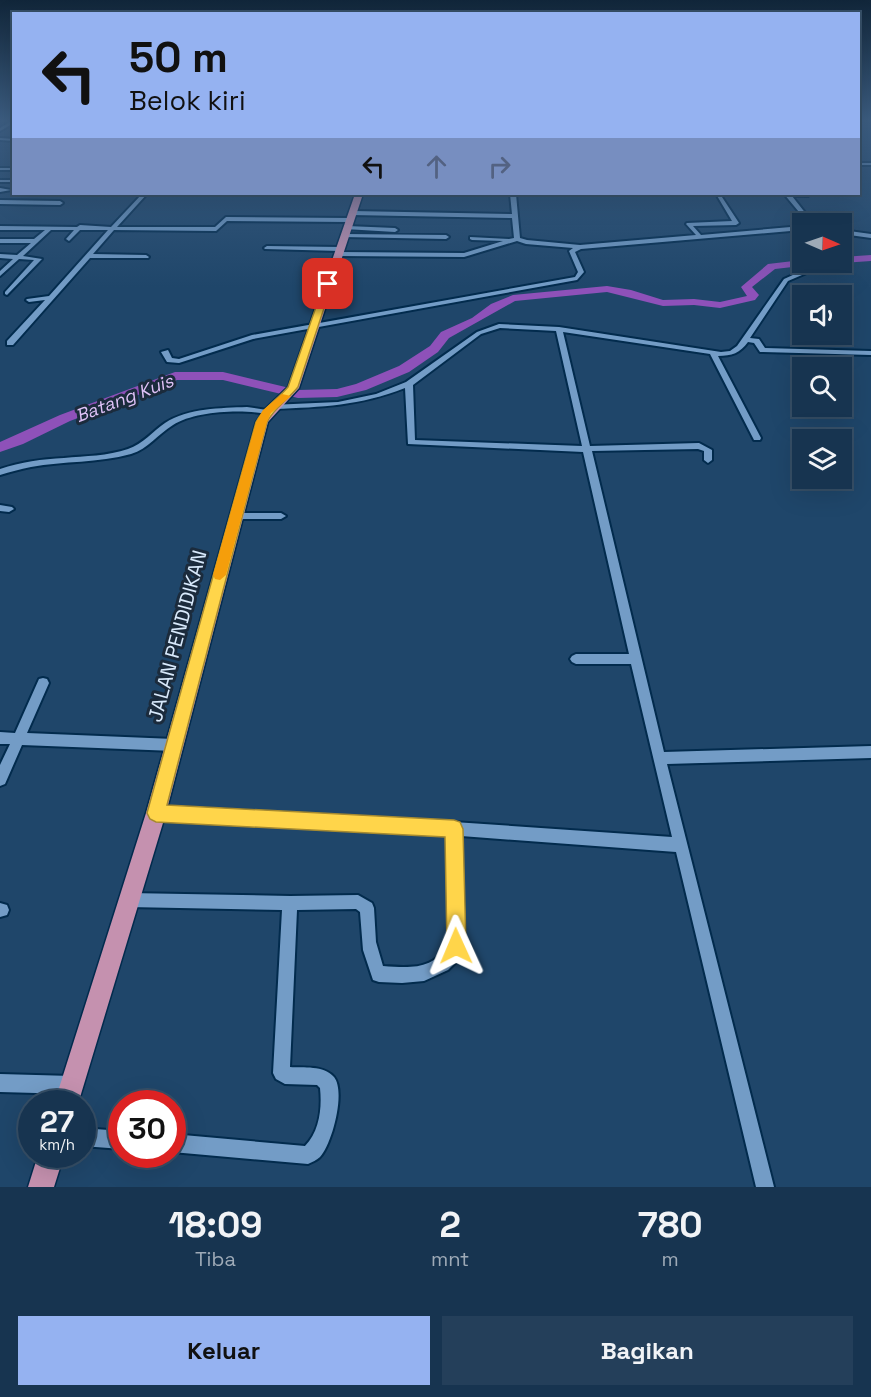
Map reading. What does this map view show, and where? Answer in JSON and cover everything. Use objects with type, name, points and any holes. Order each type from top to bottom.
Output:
[{"type":"main road","name":"JALAN PENDIDIKAN","points":[[70,1090],[156,813],[256,439],[279,401],[314,326],[359,195]]},
{"type":"main road","points":[[41,1187],[47,1168]]},
{"type":"street","points":[[0,190],[8,190]]},
{"type":"street","points":[[10,343],[143,195]]},
{"type":"street","points":[[513,195],[518,240]]},
{"type":"street","points":[[699,236],[689,224],[736,222],[719,195]]},
{"type":"street","points":[[788,195],[803,213]]},
{"type":"street","points":[[0,202],[60,203]]},
{"type":"street","points":[[267,248],[515,216]]},
{"type":"street","points":[[89,232],[216,229],[226,219],[464,255],[518,240]]},
{"type":"street","points":[[0,274],[51,227]]},
{"type":"street","points":[[0,228],[80,227],[110,230]]},
{"type":"street","points":[[69,239],[80,227]]},
{"type":"street","points":[[165,352],[170,360],[179,361],[242,339],[577,278],[581,272],[572,249],[580,247],[792,229]]},
{"type":"street","points":[[322,243],[397,230]]},
{"type":"street","points":[[852,233],[871,236]]},
{"type":"street","points":[[343,238],[446,237]]},
{"type":"street","points":[[472,238],[518,240],[580,247]]},
{"type":"street","points":[[0,241],[34,241]]},
{"type":"street","points":[[0,256],[18,256],[39,260],[7,293],[18,294]]},
{"type":"street","points":[[90,256],[146,257]]},
{"type":"street","points":[[0,472],[22,466],[131,450],[171,422],[183,417],[245,410],[279,401],[355,402],[409,384],[488,328],[516,325],[559,329],[713,353],[732,353],[740,348],[786,280],[802,273]]},
{"type":"street","points":[[29,300],[50,298]]},
{"type":"street","points":[[559,329],[636,659],[765,1187]]},
{"type":"street","points":[[746,339],[756,341],[763,350],[871,353]]},
{"type":"street","points":[[713,353],[757,438]]},
{"type":"street","points":[[409,384],[410,442],[586,449],[703,446],[709,452],[708,460]]},
{"type":"street","points":[[236,516],[281,516]]},
{"type":"street","points":[[576,658],[636,659]]},
{"type":"street","points":[[0,780],[43,683]]},
{"type":"street","points":[[0,738],[174,745]]},
{"type":"street","points":[[661,758],[871,752]]},
{"type":"street","points":[[156,813],[454,829],[682,845]]},
{"type":"street","points":[[128,900],[358,902],[367,908],[372,963],[379,974],[410,976],[429,972],[450,960],[456,946],[454,829]]},
{"type":"street","points":[[186,1144],[308,1155],[314,1152],[322,1141],[330,1098],[328,1083],[320,1077],[285,1075],[281,1068],[290,903]]},
{"type":"street","points":[[0,1083],[72,1085]]},
{"type":"waterway","name":"Batang Kuis","points":[[852,259],[871,258]]},
{"type":"waterway","name":"Batang Kuis","points":[[0,447],[18,441],[65,418],[175,376],[223,376],[298,394],[337,393],[361,387],[404,369],[434,349],[445,335],[513,298],[607,289],[631,293],[663,303],[694,302],[720,305],[751,298],[753,295],[746,287],[772,266],[792,264]]},
{"type":"slow traffic","points":[[220,575],[262,422],[267,412],[286,396]]},
{"type":"route","points":[[328,284],[293,387],[284,399],[267,412],[262,422],[156,813],[454,829],[456,946]]}]
